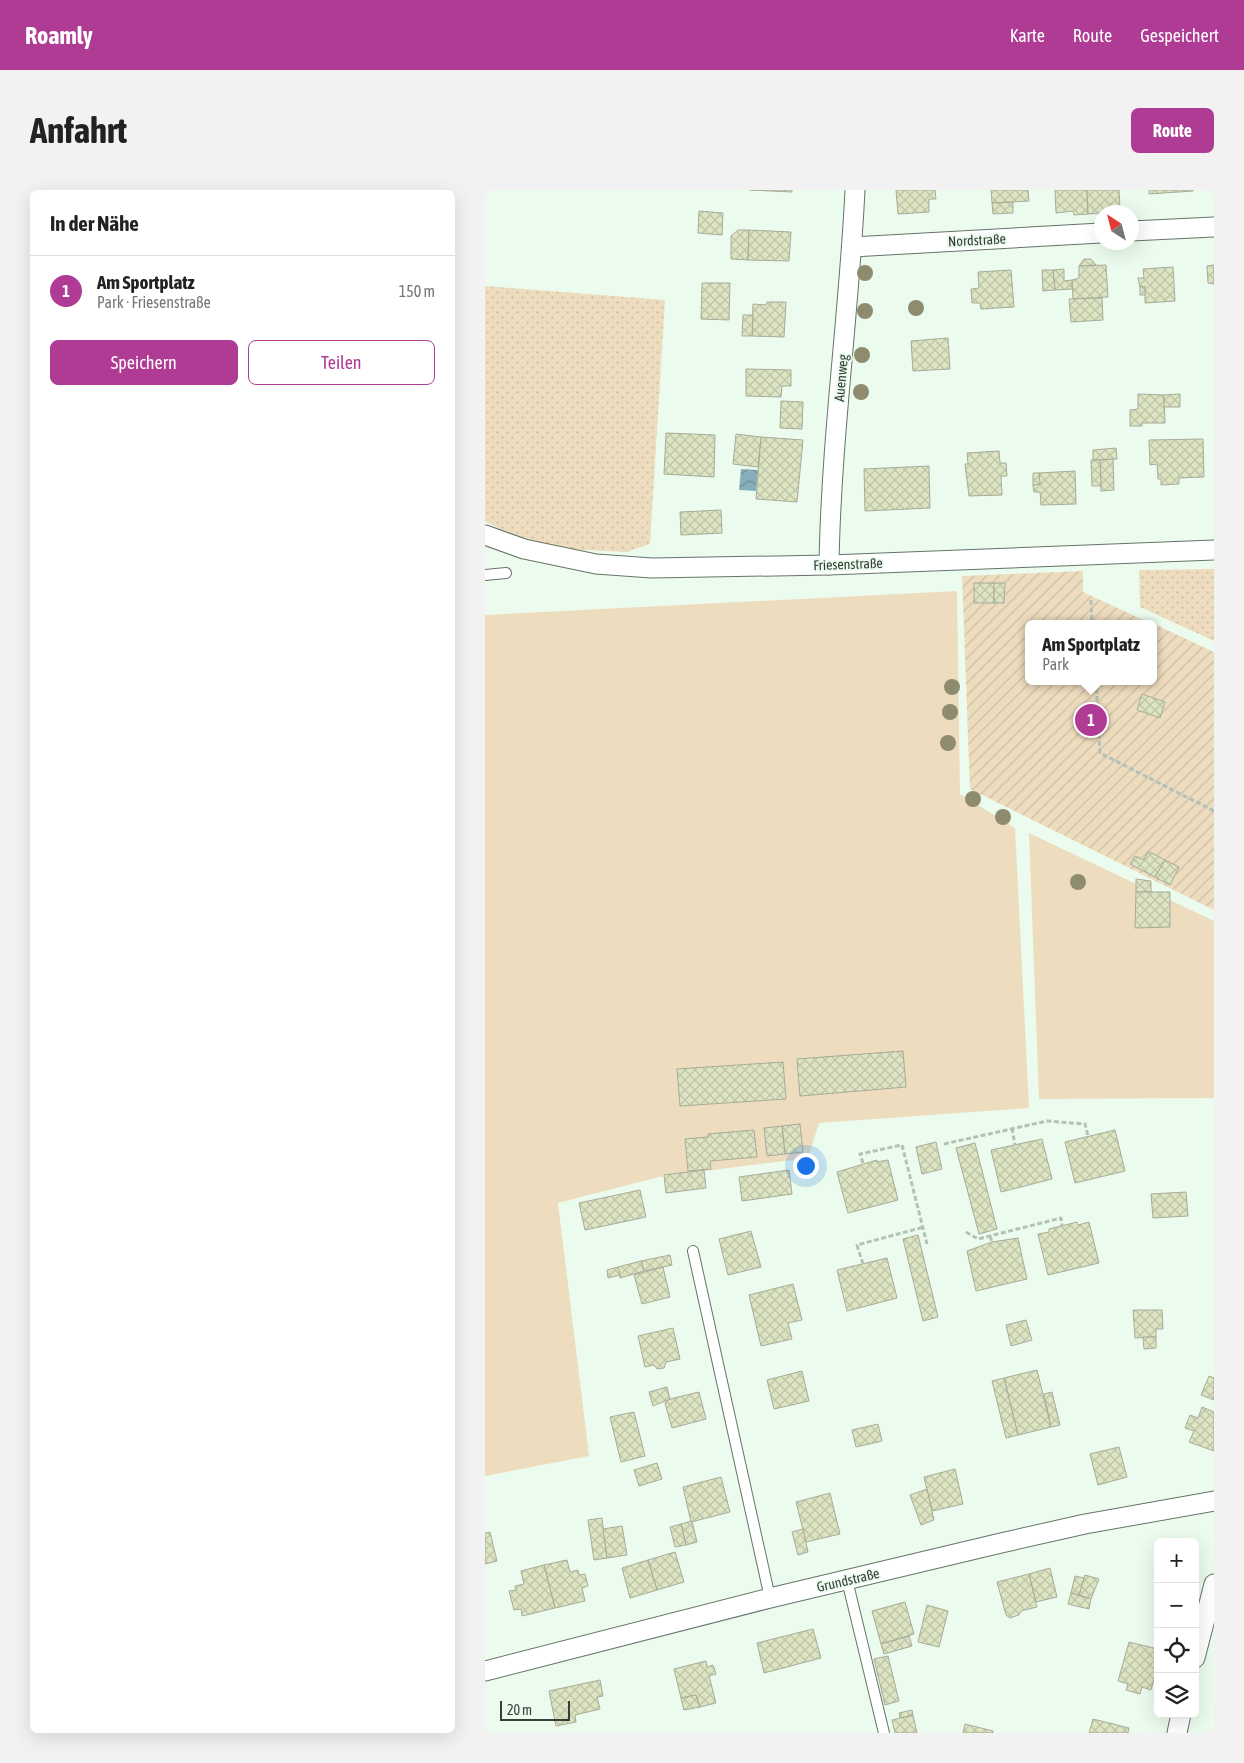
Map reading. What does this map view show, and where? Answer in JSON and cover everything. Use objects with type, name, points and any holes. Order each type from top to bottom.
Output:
[{"type":"street","name":"Auenweg","points":[[829,565],[831,490],[855,190]]},
{"type":"street","points":[[1139,232],[1214,227]]},
{"type":"street","name":"Nordstraße","points":[[852,246],[1094,233]]},
{"type":"street","name":"Friesenstraße","points":[[485,535],[524,549],[596,564],[652,568],[829,565],[1214,550]]},
{"type":"street","name":"Grundstraße","points":[[485,1671],[770,1598],[1085,1524],[1214,1501]]},
{"type":"street","points":[[1199,1642],[1214,1584]]},
{"type":"street","points":[[1177,1733],[1180,1718]]},
{"type":"lane","points":[[485,575],[506,573]]},
{"type":"lane","points":[[693,1251],[770,1598]]},
{"type":"lane","points":[[847,1580],[884,1733]]},
{"type":"path","points":[[1091,600],[1092,620]]},
{"type":"path","points":[[1096,685],[1100,753],[1214,811]]},
{"type":"path","points":[[944,1144],[1047,1121],[1085,1124],[1088,1136]]},
{"type":"path","points":[[1011,1128],[1015,1144]]},
{"type":"path","points":[[863,1163],[860,1154],[902,1145],[927,1244]]},
{"type":"path","points":[[966,1232],[979,1239],[1061,1218],[1062,1226]]},
{"type":"path","points":[[863,1264],[857,1245],[924,1227]]},
{"type":"path","points":[[990,1236],[992,1242]]},
{"type":"shaded area","points":[[485,286],[665,300],[650,544],[627,552],[563,549],[512,536],[485,521]]},
{"type":"shaded area","points":[[1214,569],[1214,641],[1140,607],[1139,570]]},
{"type":"shaded area","points":[[1083,571],[1083,592],[1143,620],[1025,620],[1025,685],[1157,685],[1157,625],[1214,652],[1214,910],[970,789],[962,576]]},
{"type":"shaded area","points":[[957,591],[960,794],[1015,828],[1029,1108],[819,1123],[808,1158],[659,1177],[558,1203],[589,1456],[485,1476],[485,615]]},
{"type":"shaded area","points":[[1029,833],[1214,921],[1214,1098],[1039,1099]]},
{"type":"water","points":[[741,469],[758,470],[756,491],[739,490]]},
{"type":"building","points":[[750,190],[792,190],[792,192]]},
{"type":"building","points":[[896,190],[935,190],[936,199],[929,199],[929,212],[898,214]]},
{"type":"building","points":[[991,190],[1028,190],[1029,201],[992,203]]},
{"type":"building","points":[[1055,190],[1087,190],[1088,214],[1074,215],[1073,211],[1056,213]]},
{"type":"building","points":[[1087,190],[1119,190],[1120,205],[1094,205],[1094,214],[1088,214]]},
{"type":"building","points":[[1149,190],[1193,190],[1193,191],[1149,194]]},
{"type":"building","points":[[1013,202],[1013,213],[993,214],[992,203]]},
{"type":"building","points":[[699,211],[723,213],[722,235],[698,233]]},
{"type":"building","points":[[738,230],[749,230],[748,260],[731,259],[731,236]]},
{"type":"building","points":[[749,230],[791,232],[789,261],[748,260]]},
{"type":"building","points":[[1084,259],[1091,259],[1096,265],[1079,266]]},
{"type":"building","points":[[1106,265],[1108,297],[1073,299],[1072,280],[1079,278],[1079,266]]},
{"type":"building","points":[[1214,265],[1214,284],[1208,283],[1207,266]]},
{"type":"building","points":[[1173,267],[1175,301],[1145,303],[1145,287],[1140,287],[1138,278],[1144,278],[1143,269]]},
{"type":"building","points":[[1064,269],[1064,281],[1072,280],[1072,289],[1055,290],[1053,270]]},
{"type":"building","points":[[1011,270],[1014,307],[981,309],[980,303],[972,303],[971,289],[979,288],[978,272]]},
{"type":"building","points":[[1042,270],[1053,270],[1055,290],[1043,291]]},
{"type":"building","points":[[702,283],[730,283],[729,320],[701,319]]},
{"type":"building","points":[[1140,287],[1145,287],[1145,295],[1140,295]]},
{"type":"building","points":[[1102,298],[1103,320],[1071,322],[1069,299]]},
{"type":"building","points":[[767,302],[786,302],[784,337],[752,336],[753,304],[766,305]]},
{"type":"building","points":[[743,315],[753,315],[752,336],[742,336]]},
{"type":"building","points":[[948,338],[950,369],[913,371],[911,341]]},
{"type":"building","points":[[746,369],[791,370],[791,386],[782,386],[781,397],[746,396]]},
{"type":"building","points":[[1138,394],[1164,395],[1165,423],[1142,423],[1142,426],[1130,426],[1130,410],[1138,409]]},
{"type":"building","points":[[1180,394],[1180,407],[1164,407],[1164,395]]},
{"type":"building","points":[[781,401],[803,402],[802,429],[780,428]]},
{"type":"building","points":[[666,433],[715,435],[714,477],[664,474]]},
{"type":"building","points":[[736,434],[761,437],[758,467],[733,464]]},
{"type":"building","points":[[761,437],[803,440],[797,502],[756,499]]},
{"type":"building","points":[[1203,439],[1204,477],[1179,478],[1179,484],[1161,485],[1161,479],[1158,479],[1157,464],[1150,465],[1149,440]]},
{"type":"building","points":[[1116,448],[1117,459],[1093,460],[1093,450]]},
{"type":"building","points":[[999,451],[1000,463],[1006,463],[1007,476],[1001,476],[1002,495],[969,496],[965,464],[968,464],[967,453]]},
{"type":"building","points":[[1113,459],[1114,490],[1101,491],[1100,460]]},
{"type":"building","points":[[1091,460],[1100,460],[1101,486],[1092,486]]},
{"type":"building","points":[[929,466],[930,508],[865,511],[864,469]]},
{"type":"building","points":[[1075,471],[1076,504],[1041,505],[1040,492],[1034,492],[1033,485],[1040,484],[1039,473]]},
{"type":"building","points":[[1033,473],[1039,473],[1040,484],[1033,485]]},
{"type":"building","points":[[721,510],[722,533],[681,535],[680,512]]},
{"type":"building","points":[[974,583],[994,583],[994,603],[974,603]]},
{"type":"building","points":[[994,583],[1005,583],[1004,603],[994,603]]},
{"type":"building","points":[[1142,694],[1165,702],[1160,718],[1137,710]]},
{"type":"building","points":[[1148,851],[1165,860],[1155,877],[1130,864],[1135,856],[1144,860]]},
{"type":"building","points":[[1165,860],[1179,867],[1170,885],[1155,877]]},
{"type":"building","points":[[1136,879],[1151,881],[1151,892],[1136,892]]},
{"type":"building","points":[[1136,892],[1170,892],[1170,927],[1135,928]]},
{"type":"building","points":[[903,1051],[906,1087],[800,1096],[797,1059]]},
{"type":"building","points":[[783,1062],[786,1099],[680,1106],[677,1069]]},
{"type":"building","points":[[800,1124],[803,1152],[785,1154],[782,1126]]},
{"type":"building","points":[[782,1126],[785,1154],[767,1156],[764,1128]]},
{"type":"building","points":[[754,1130],[757,1157],[710,1161],[711,1169],[688,1171],[685,1139],[708,1137],[708,1134]]},
{"type":"building","points":[[1115,1130],[1125,1171],[1075,1183],[1065,1142]]},
{"type":"building","points":[[1042,1139],[1052,1179],[1001,1192],[991,1150]]},
{"type":"building","points":[[936,1142],[942,1169],[922,1174],[916,1147]]},
{"type":"building","points":[[975,1143],[997,1229],[979,1234],[956,1148]]},
{"type":"building","points":[[877,1160],[877,1162],[888,1160],[898,1200],[848,1213],[837,1172]]},
{"type":"building","points":[[704,1170],[706,1188],[666,1193],[664,1175]]},
{"type":"building","points":[[789,1170],[792,1194],[742,1201],[739,1177]]},
{"type":"building","points":[[640,1190],[646,1217],[585,1230],[579,1203]]},
{"type":"building","points":[[1186,1192],[1188,1216],[1153,1218],[1151,1194]]},
{"type":"building","points":[[1077,1222],[1078,1225],[1089,1222],[1099,1263],[1048,1275],[1038,1234],[1049,1232],[1049,1229]]},
{"type":"building","points":[[751,1231],[761,1267],[728,1275],[719,1239]]},
{"type":"building","points":[[918,1235],[938,1317],[923,1321],[903,1239]]},
{"type":"building","points":[[1018,1238],[1027,1279],[976,1291],[967,1251],[992,1242]]},
{"type":"building","points":[[670,1255],[672,1265],[644,1271],[641,1261]]},
{"type":"building","points":[[887,1258],[897,1298],[847,1311],[837,1270]]},
{"type":"building","points":[[641,1261],[644,1271],[620,1278],[618,1267]]},
{"type":"building","points":[[618,1267],[620,1275],[608,1278],[607,1270]]},
{"type":"building","points":[[663,1267],[670,1297],[642,1304],[634,1275]]},
{"type":"building","points":[[793,1284],[802,1320],[788,1323],[792,1339],[761,1346],[749,1295]]},
{"type":"building","points":[[1133,1310],[1162,1310],[1163,1329],[1156,1329],[1156,1337],[1135,1338]]},
{"type":"building","points":[[1026,1320],[1032,1340],[1011,1346],[1006,1325]]},
{"type":"building","points":[[673,1328],[680,1359],[666,1362],[664,1368],[657,1369],[654,1365],[645,1367],[638,1336]]},
{"type":"building","points":[[1143,1337],[1156,1337],[1156,1348],[1144,1349]]},
{"type":"building","points":[[1037,1370],[1051,1427],[1018,1435],[1004,1378]]},
{"type":"building","points":[[802,1371],[809,1401],[774,1409],[767,1380]]},
{"type":"building","points":[[1209,1376],[1214,1378],[1214,1400],[1201,1395]]},
{"type":"building","points":[[1004,1378],[1018,1435],[1006,1438],[992,1381]]},
{"type":"building","points":[[667,1387],[670,1399],[653,1406],[649,1392]]},
{"type":"building","points":[[699,1392],[706,1419],[672,1428],[665,1403],[670,1399]]},
{"type":"building","points":[[1052,1392],[1060,1425],[1051,1427],[1044,1394]]},
{"type":"building","points":[[1202,1407],[1214,1412],[1214,1451],[1189,1442],[1194,1431],[1185,1428],[1190,1415],[1198,1418]]},
{"type":"building","points":[[634,1412],[645,1456],[621,1462],[610,1417]]},
{"type":"building","points":[[878,1424],[882,1441],[856,1447],[852,1430]]},
{"type":"building","points":[[1119,1447],[1127,1477],[1098,1485],[1090,1454]]},
{"type":"building","points":[[657,1463],[662,1479],[639,1486],[634,1470]]},
{"type":"building","points":[[955,1469],[963,1504],[932,1511],[924,1477]]},
{"type":"building","points":[[721,1477],[730,1512],[691,1522],[683,1487]]},
{"type":"building","points":[[927,1489],[934,1520],[921,1525],[910,1495]]},
{"type":"building","points":[[830,1493],[840,1534],[806,1542],[796,1502]]},
{"type":"building","points":[[602,1518],[607,1558],[594,1560],[588,1520]]},
{"type":"building","points":[[692,1521],[697,1542],[686,1545],[681,1524]]},
{"type":"building","points":[[681,1524],[686,1545],[675,1547],[670,1527]]},
{"type":"building","points":[[622,1526],[627,1555],[607,1558],[603,1529]]},
{"type":"building","points":[[803,1529],[808,1552],[798,1555],[792,1532]]},
{"type":"building","points":[[490,1532],[497,1561],[485,1564],[485,1533]]},
{"type":"building","points":[[675,1552],[684,1582],[657,1590],[648,1560]]},
{"type":"building","points":[[567,1560],[570,1572],[578,1570],[579,1575],[585,1574],[588,1586],[582,1588],[585,1601],[555,1608],[544,1565]]},
{"type":"building","points":[[648,1560],[657,1590],[630,1598],[622,1568]]},
{"type":"building","points":[[544,1565],[555,1608],[522,1616],[521,1609],[514,1610],[509,1591],[516,1590],[515,1586],[524,1584],[521,1571]]},
{"type":"building","points":[[1050,1568],[1057,1597],[1036,1602],[1029,1574]]},
{"type":"building","points":[[1029,1574],[1037,1607],[1021,1611],[1019,1615],[1010,1618],[1006,1615],[997,1582]]},
{"type":"building","points":[[1085,1575],[1099,1579],[1091,1599],[1079,1595]]},
{"type":"building","points":[[1075,1576],[1084,1578],[1079,1595],[1071,1593]]},
{"type":"building","points":[[1071,1593],[1091,1599],[1089,1609],[1068,1604]]},
{"type":"building","points":[[905,1602],[914,1634],[881,1644],[872,1611]]},
{"type":"building","points":[[927,1605],[948,1611],[939,1647],[918,1642]]},
{"type":"building","points":[[813,1629],[821,1658],[764,1673],[757,1643]]},
{"type":"building","points":[[909,1636],[912,1646],[884,1654],[881,1644]]},
{"type":"building","points":[[1129,1642],[1154,1648],[1154,1679],[1151,1690],[1142,1687],[1140,1694],[1126,1690],[1128,1684],[1118,1681]]},
{"type":"building","points":[[888,1656],[899,1701],[885,1705],[874,1659]]},
{"type":"building","points":[[706,1661],[707,1667],[713,1665],[716,1674],[709,1676],[716,1703],[700,1707],[696,1695],[681,1698],[674,1669]]},
{"type":"building","points":[[600,1680],[603,1696],[597,1697],[600,1709],[575,1715],[576,1722],[556,1726],[549,1691]]},
{"type":"building","points":[[696,1695],[700,1707],[684,1710],[681,1698]]},
{"type":"building","points":[[912,1710],[913,1715],[900,1718],[899,1713]]},
{"type":"building","points":[[913,1715],[917,1733],[895,1733],[892,1720]]},
{"type":"building","points":[[1093,1719],[1129,1728],[1128,1733],[1089,1733]]},
{"type":"building","points":[[965,1724],[993,1731],[993,1733],[963,1733]]},
{"type":"place","name":"Am Sportplatz","points":[[1091,720]]}]
